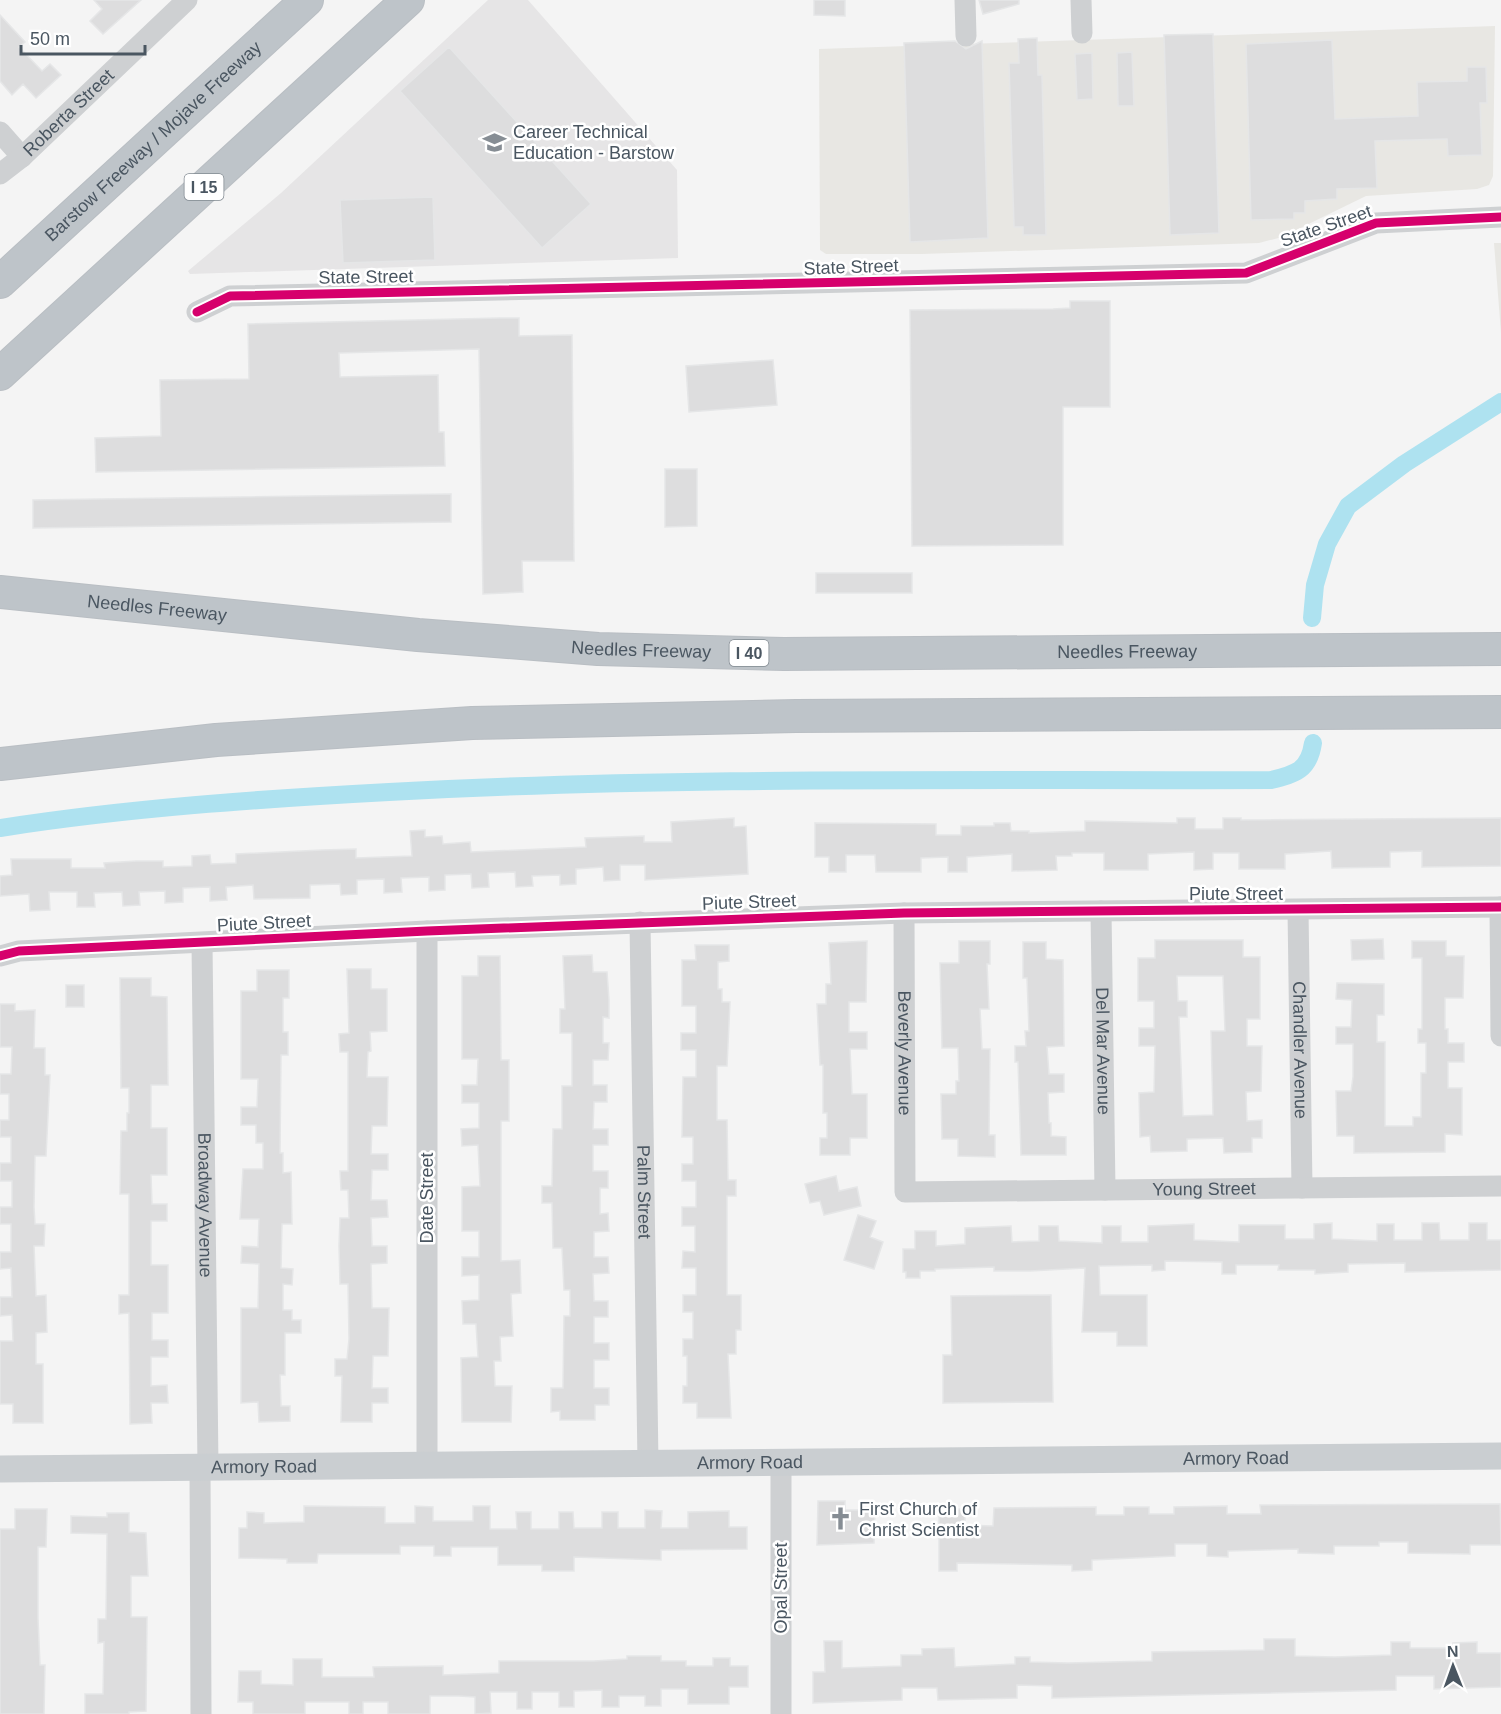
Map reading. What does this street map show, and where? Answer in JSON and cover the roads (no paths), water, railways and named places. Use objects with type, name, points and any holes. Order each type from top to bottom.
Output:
[{"type":"highway","name":"Barstow Freeway / Mojave Freeway","points":[[0,282],[307,0]]},
{"type":"highway","name":"I 15","points":[[0,374],[408,0]]},
{"type":"highway","name":"Needles Freeway","points":[[0,592],[418,635],[598,649],[783,654],[1501,649]]},
{"type":"highway","points":[[0,764],[216,740],[472,723],[774,716],[1501,712]]},
{"type":"main road","name":"Armory Road","points":[[0,1469],[1501,1456]]},
{"type":"street","name":"Roberta Street","points":[[0,174],[22,157],[187,0]]},
{"type":"street","points":[[965,0],[966,36]]},
{"type":"street","points":[[1081,0],[1082,33]]},
{"type":"street","points":[[0,132],[22,157]]},
{"type":"street","name":"State Street","points":[[197,312],[230,296],[1246,273],[1376,223],[1501,217]]},
{"type":"street","points":[[1500,907],[1501,1036]]},
{"type":"street","name":"Piute Street","points":[[0,956],[20,951],[427,931],[904,913],[1500,907]]},
{"type":"street","name":"Chandler Avenue","points":[[1298,910],[1302,1188]]},
{"type":"street","name":"Del Mar Avenue","points":[[1101,911],[1105,1190]]},
{"type":"street","name":"Beverly Avenue","points":[[904,913],[905,1192]]},
{"type":"street","name":"Palm Street","points":[[640,922],[648,1463]]},
{"type":"street","name":"Date Street","points":[[427,931],[427,1465]]},
{"type":"street","name":"Broadway Avenue","points":[[201,1714],[204,1467],[202,943]]},
{"type":"street","name":"Young Street","points":[[905,1192],[1501,1186]]},
{"type":"street","name":"Opal Street","points":[[781,1714],[782,1462]]},
{"type":"waterway","points":[[1312,618],[1315,585],[1327,544],[1348,506],[1404,464],[1501,402]]},
{"type":"waterway","points":[[0,828],[194,805],[499,787],[719,781],[1271,780],[1294,773],[1305,765],[1313,743]]},
{"type":"place","name":"Career Technical Education - Barstow","points":[[495,142]]},
{"type":"place","name":"First Church of Christ Scientist","points":[[841,1519]]}]
